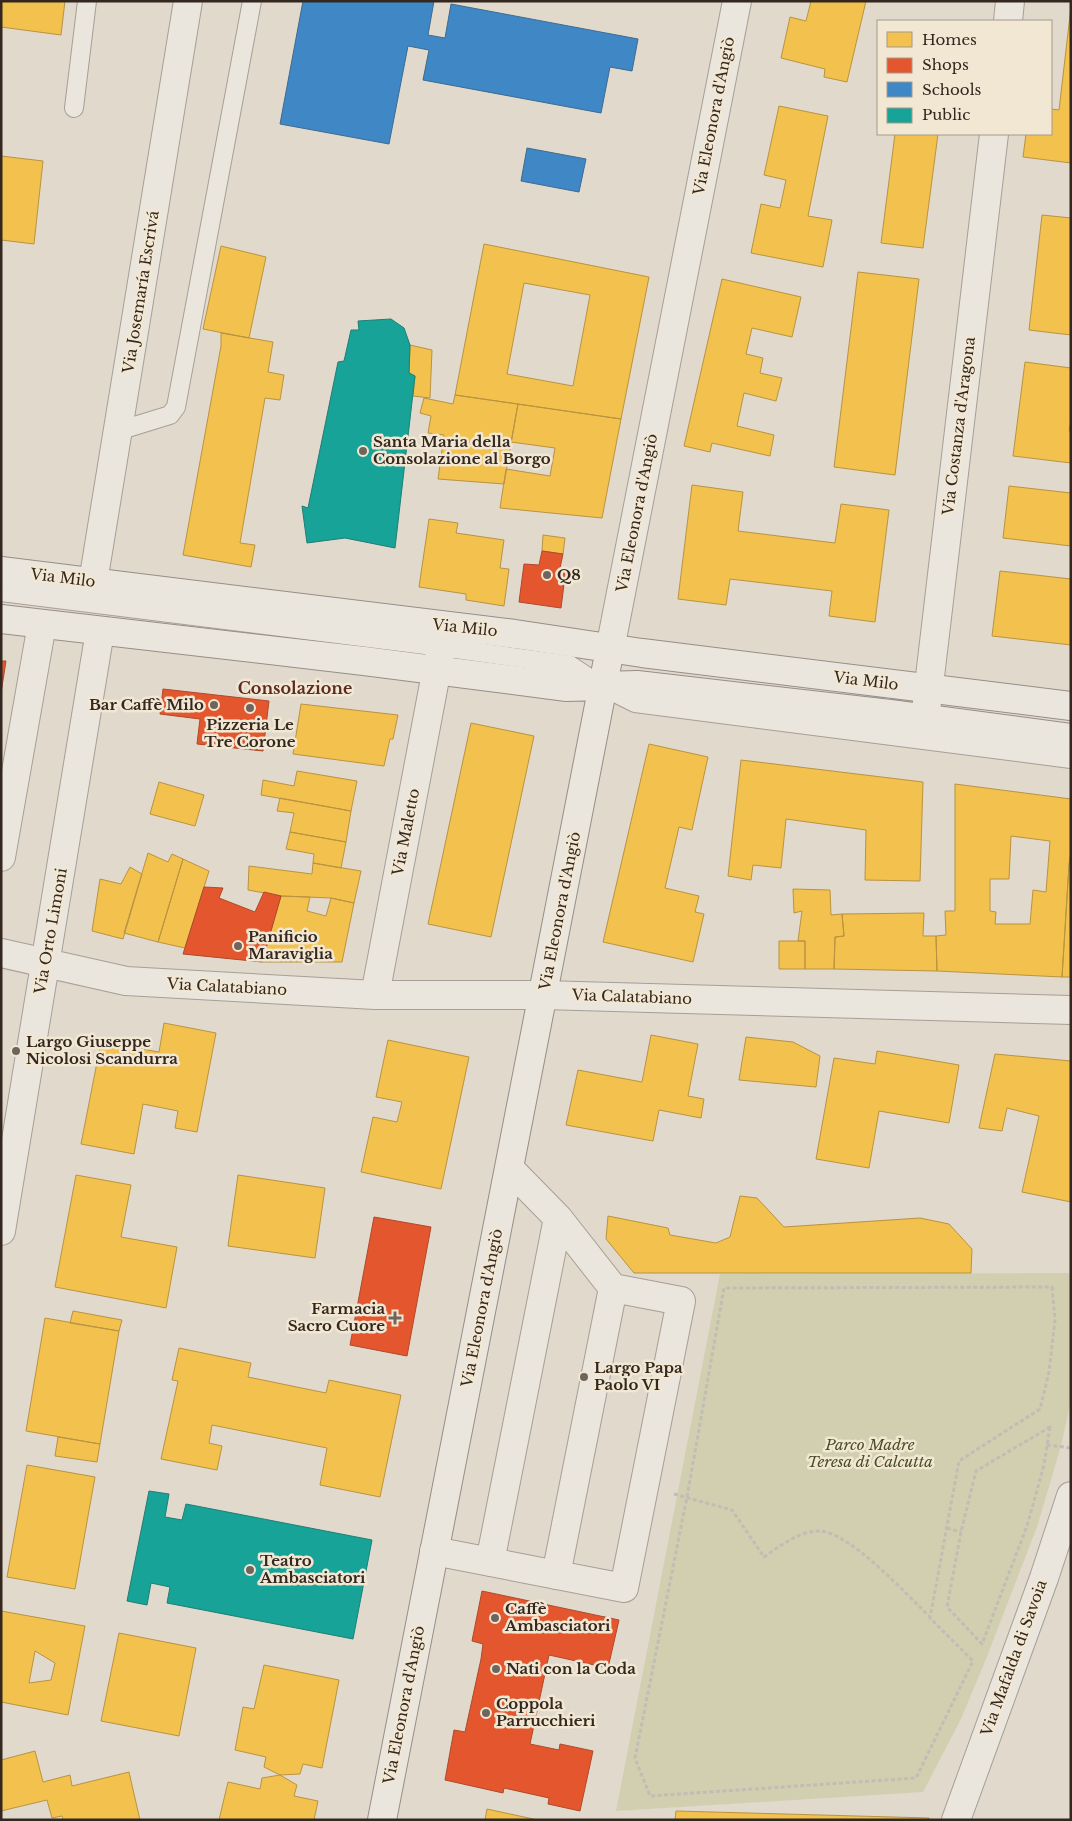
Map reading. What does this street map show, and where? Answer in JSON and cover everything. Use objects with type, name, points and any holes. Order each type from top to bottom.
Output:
[{"type":"street","name":"Via Josemaría Escrivá","points":[[93,582],[188,1]]},
{"type":"street","name":"Via Eleonora d'Angiò","points":[[382,1820],[737,1]]},
{"type":"street","points":[[1008,20],[1010,1]]},
{"type":"street","name":"Via Costanza d'Aragona","points":[[925,719],[994,135]]},
{"type":"street","name":"Via Milo","points":[[1,571],[93,582],[441,648],[567,687],[637,685],[1071,738]]},
{"type":"street","name":"Via Milo","points":[[1,619],[100,631],[441,648],[514,634],[610,649],[1071,706]]},
{"type":"street","points":[[1,857],[42,624]]},
{"type":"street","name":"Via Orto Limoni","points":[[1,1231],[9,1138],[45,963],[100,631]]},
{"type":"street","name":"Via Maletto","points":[[375,995],[441,648]]},
{"type":"street","name":"Via Calatabiano","points":[[1,954],[126,982],[375,995],[543,995],[1071,1010]]},
{"type":"street","points":[[434,1550],[624,1588],[666,1378],[681,1301],[612,1288],[558,1218],[510,1168]]},
{"type":"street","points":[[490,1562],[558,1218]]},
{"type":"street","points":[[556,1575],[612,1288]]},
{"type":"street","name":"Via Mafalda di Savoia","points":[[956,1820],[1044,1578],[1071,1496]]},
{"type":"lane","points":[[74,108],[87,1]]},
{"type":"lane","points":[[118,431],[170,415],[176,407],[252,1]]},
{"type":"lane","points":[[1,592],[441,648]]},
{"type":"lane","points":[[603,686],[635,703],[1071,759]]},
{"type":"path","points":[[671,1494],[687,1497],[732,1510],[764,1557],[798,1536],[820,1530],[859,1549],[973,1662],[916,1778],[650,1796],[635,1758],[687,1497],[724,1288],[1052,1286],[1055,1320],[1049,1372],[1040,1409],[959,1461],[930,1618]]},
{"type":"path","points":[[1050,1427],[1044,1464],[1027,1526],[982,1644],[947,1607],[961,1532],[976,1471],[1050,1427]]},
{"type":"path","points":[[1047,1444],[1071,1448]]},
{"type":"path","points":[[947,1528],[961,1532]]},
{"type":"green space","name":"Parco Madre Teresa di Calcutta","points":[[1071,1273],[1071,1400],[1061,1446],[1037,1527],[986,1659],[961,1719],[923,1792],[616,1811],[720,1274]]},
{"type":"building: Homes","points":[[1,1],[65,1],[61,35],[1,27]]},
{"type":"building: Homes","points":[[811,1],[866,1],[847,82],[824,77],[825,69],[781,58],[790,17],[806,21]]},
{"type":"building: Homes","points":[[1071,7],[1071,163],[1023,157],[1026,135],[1052,135],[1052,109],[1059,110]]},
{"type":"building: Homes","points":[[779,106],[828,116],[808,216],[832,220],[823,267],[751,253],[761,204],[780,208],[786,180],[764,175]]},
{"type":"building: Homes","points":[[895,135],[938,135],[923,248],[881,243]]},
{"type":"building: Homes","points":[[1,156],[43,161],[34,244],[1,240]]},
{"type":"building: Homes","points":[[1042,215],[1071,218],[1071,335],[1029,330]]},
{"type":"building: Homes","points":[[484,244],[649,277],[621,419],[455,395]],"holes":[[[524,283],[590,295],[573,386],[507,374]]]},
{"type":"building: Homes","points":[[221,246],[266,257],[249,338],[203,329]]},
{"type":"building: Homes","points":[[858,272],[919,279],[895,475],[834,467]]},
{"type":"building: Homes","points":[[722,279],[801,297],[792,337],[752,328],[746,354],[763,358],[760,373],[782,378],[776,401],[744,393],[737,426],[774,435],[770,456],[712,443],[710,452],[684,446]]},
{"type":"building: Homes","points":[[221,333],[273,342],[268,372],[284,375],[280,400],[265,398],[240,543],[255,545],[251,567],[183,555],[221,346]]},
{"type":"building: Homes","points":[[410,345],[432,350],[430,398],[413,396],[415,376],[409,373]]},
{"type":"building: Homes","points":[[1025,362],[1071,368],[1071,419],[1069,431],[1071,431],[1071,463],[1013,456]]},
{"type":"building: Homes","points":[[455,395],[518,404],[504,484],[438,479],[444,435],[428,433],[431,416],[420,413],[424,398],[453,404]]},
{"type":"building: Homes","points":[[518,404],[621,419],[602,518],[500,508],[506,469],[550,476],[555,448],[511,442]]},
{"type":"building: Homes","points":[[692,485],[743,492],[738,531],[835,543],[841,504],[889,510],[875,622],[829,616],[832,591],[730,579],[726,605],[678,599]]},
{"type":"building: Homes","points":[[1009,486],[1071,493],[1071,546],[1003,538]]},
{"type":"building: Homes","points":[[429,519],[458,523],[456,533],[504,540],[500,568],[509,569],[504,606],[466,600],[466,594],[419,587]]},
{"type":"building: Homes","points":[[543,535],[565,538],[563,554],[542,551]]},
{"type":"building: Homes","points":[[1000,571],[1071,579],[1071,645],[992,636]]},
{"type":"building: Homes","points":[[301,704],[398,715],[393,739],[390,739],[384,766],[293,754]]},
{"type":"building: Homes","points":[[471,723],[534,736],[491,937],[428,924]]},
{"type":"building: Homes","points":[[649,744],[708,757],[692,830],[679,827],[665,888],[699,896],[695,912],[704,914],[693,962],[603,942]]},
{"type":"building: Homes","points":[[741,760],[923,782],[920,881],[865,880],[866,830],[786,819],[781,868],[753,865],[751,880],[728,876]]},
{"type":"building: Homes","points":[[297,771],[357,781],[351,811],[261,795],[263,780],[294,786]]},
{"type":"building: Homes","points":[[159,782],[204,795],[195,826],[150,814]]},
{"type":"building: Homes","points":[[955,784],[1071,799],[1071,851],[1062,977],[937,971],[936,936],[946,935],[945,911],[955,911]],"holes":[[[1011,836],[1050,841],[1046,892],[1033,890],[1030,924],[995,924],[996,912],[990,911],[990,879],[1009,879]]]},
{"type":"building: Homes","points":[[280,798],[351,811],[346,842],[290,832],[294,813],[277,811]]},
{"type":"building: Homes","points":[[290,832],[346,842],[341,868],[313,863],[314,854],[286,849]]},
{"type":"building: Homes","points":[[1071,851],[1071,977],[1062,977],[1069,865]]},
{"type":"building: Homes","points":[[148,853],[168,862],[172,854],[183,859],[158,942],[124,933]]},
{"type":"building: Homes","points":[[183,859],[209,871],[185,948],[158,942]]},
{"type":"building: Homes","points":[[313,863],[361,871],[354,903],[331,898],[281,896],[248,890],[249,866],[312,874]]},
{"type":"building: Homes","points":[[130,867],[142,874],[123,939],[92,931],[100,879],[121,884]]},
{"type":"building: Homes","points":[[793,889],[830,890],[831,915],[842,914],[844,936],[835,937],[834,969],[805,969],[805,941],[798,941],[802,911],[794,913]]},
{"type":"building: Homes","points":[[281,896],[310,897],[307,911],[326,916],[331,898],[354,903],[342,962],[262,962]]},
{"type":"building: Homes","points":[[924,913],[923,936],[936,936],[937,971],[834,969],[835,937],[844,936],[842,914]]},
{"type":"building: Homes","points":[[779,941],[805,941],[805,969],[779,969]]},
{"type":"building: Homes","points":[[164,1023],[216,1033],[197,1132],[175,1128],[178,1111],[143,1104],[134,1154],[81,1144],[101,1042],[159,1052]]},
{"type":"building: Homes","points":[[651,1035],[698,1044],[688,1096],[704,1099],[701,1118],[659,1110],[653,1141],[566,1125],[578,1070],[642,1082]]},
{"type":"building: Homes","points":[[746,1037],[793,1042],[820,1056],[816,1087],[739,1080]]},
{"type":"building: Homes","points":[[388,1040],[469,1057],[441,1189],[361,1172],[373,1117],[397,1122],[402,1102],[376,1097]]},
{"type":"building: Homes","points":[[877,1051],[959,1065],[949,1123],[879,1111],[869,1168],[816,1159],[834,1058],[875,1064]]},
{"type":"building: Homes","points":[[995,1054],[1071,1061],[1071,1202],[1022,1192],[1039,1116],[1007,1108],[1002,1131],[979,1128]]},
{"type":"building: Homes","points":[[76,1175],[131,1185],[121,1237],[177,1247],[166,1308],[55,1287]]},
{"type":"building: Homes","points":[[238,1175],[325,1188],[315,1258],[228,1246]]},
{"type":"building: Homes","points":[[740,1196],[757,1198],[784,1227],[920,1218],[949,1224],[972,1249],[971,1273],[634,1273],[606,1239],[608,1216],[668,1228],[670,1235],[716,1243],[730,1237]]},
{"type":"building: Homes","points":[[73,1311],[122,1320],[119,1331],[70,1323]]},
{"type":"building: Homes","points":[[45,1318],[119,1331],[100,1444],[26,1431]]},
{"type":"building: Homes","points":[[179,1348],[251,1363],[248,1377],[326,1393],[329,1380],[401,1395],[380,1497],[320,1485],[327,1448],[212,1425],[209,1443],[222,1446],[217,1470],[161,1459],[178,1381],[172,1380]]},
{"type":"building: Homes","points":[[58,1437],[100,1444],[97,1462],[55,1456]]},
{"type":"building: Homes","points":[[27,1465],[95,1477],[75,1589],[7,1577]]},
{"type":"building: Homes","points":[[1,1611],[85,1626],[68,1715],[1,1702]],"holes":[[[35,1651],[55,1663],[51,1680],[29,1683]]]},
{"type":"building: Homes","points":[[119,1633],[196,1648],[179,1736],[101,1721]]},
{"type":"building: Homes","points":[[264,1665],[339,1680],[322,1768],[303,1764],[300,1774],[280,1775],[264,1767],[266,1757],[235,1750],[243,1707],[254,1709]]},
{"type":"building: Homes","points":[[35,1751],[43,1782],[70,1775],[72,1786],[129,1772],[140,1820],[63,1820],[62,1816],[52,1818],[47,1800],[1,1811],[1,1760]]},
{"type":"building: Homes","points":[[280,1775],[297,1785],[294,1796],[318,1801],[314,1820],[219,1820],[228,1782],[260,1789],[262,1778]]},
{"type":"building: Homes","points":[[487,1809],[538,1820],[485,1820]]},
{"type":"building: Homes","points":[[676,1811],[929,1818],[929,1820],[675,1820]]},
{"type":"building: Shops","points":[[542,551],[563,554],[560,568],[566,569],[561,608],[519,602],[524,564],[539,565]]},
{"type":"building: Shops","points":[[1,661],[6,661],[1,693]]},
{"type":"building: Shops","points":[[163,689],[269,701],[263,751],[197,744],[200,719],[160,714]]},
{"type":"building: Shops","points":[[204,887],[223,888],[219,898],[255,912],[264,892],[281,896],[262,962],[183,954]]},
{"type":"building: Shops","points":[[374,1217],[431,1227],[407,1356],[350,1345]]},
{"type":"building: Shops","points":[[482,1591],[619,1620],[608,1668],[549,1655],[530,1744],[559,1750],[560,1744],[593,1751],[580,1811],[548,1804],[549,1798],[504,1788],[503,1793],[445,1780],[454,1730],[465,1732],[481,1659],[483,1644],[472,1641]]},
{"type":"building: Schools","points":[[303,1],[434,1],[428,35],[445,38],[451,4],[638,39],[632,71],[610,67],[601,113],[423,80],[429,50],[408,46],[389,144],[280,124]]},
{"type":"building: Schools","points":[[527,148],[586,159],[579,192],[521,181]]},
{"type":"building: Public","name":"Santa Maria della Consolazione al Borgo","points":[[391,319],[404,328],[410,345],[409,373],[415,376],[395,548],[345,538],[307,543],[302,506],[308,508],[338,362],[344,361],[351,330],[359,330],[358,321]]},
{"type":"building: Public","name":"Teatro Ambasciatori","points":[[149,1491],[169,1494],[165,1517],[182,1520],[186,1504],[372,1540],[353,1639],[167,1603],[170,1587],[151,1583],[147,1605],[127,1601]]},
{"type":"place","name":"Santa Maria della Consolazione al Borgo","points":[[363,451]]},
{"type":"place","name":"Q8","points":[[547,575]]},
{"type":"place","name":"Bar Caffè Milo","points":[[214,705]]},
{"type":"place","name":"Pizzeria Le Tre Corone","points":[[250,708]]},
{"type":"place","name":"Panificio Maraviglia","points":[[238,946]]},
{"type":"place","name":"Largo Giuseppe Nicolosi Scandurra","points":[[16,1051]]},
{"type":"place","name":"Farmacia Sacro Cuore","points":[[395,1318]]},
{"type":"place","name":"Largo Papa Paolo VI","points":[[584,1377]]},
{"type":"place","name":"Teatro Ambasciatori","points":[[250,1570]]},
{"type":"place","name":"Caffè Ambasciatori","points":[[495,1618]]},
{"type":"place","name":"Nati con la Coda","points":[[496,1669]]},
{"type":"place","name":"Coppola Parrucchieri","points":[[486,1713]]},
{"type":"district","name":"Consolazione","points":[[295,688]]}]
